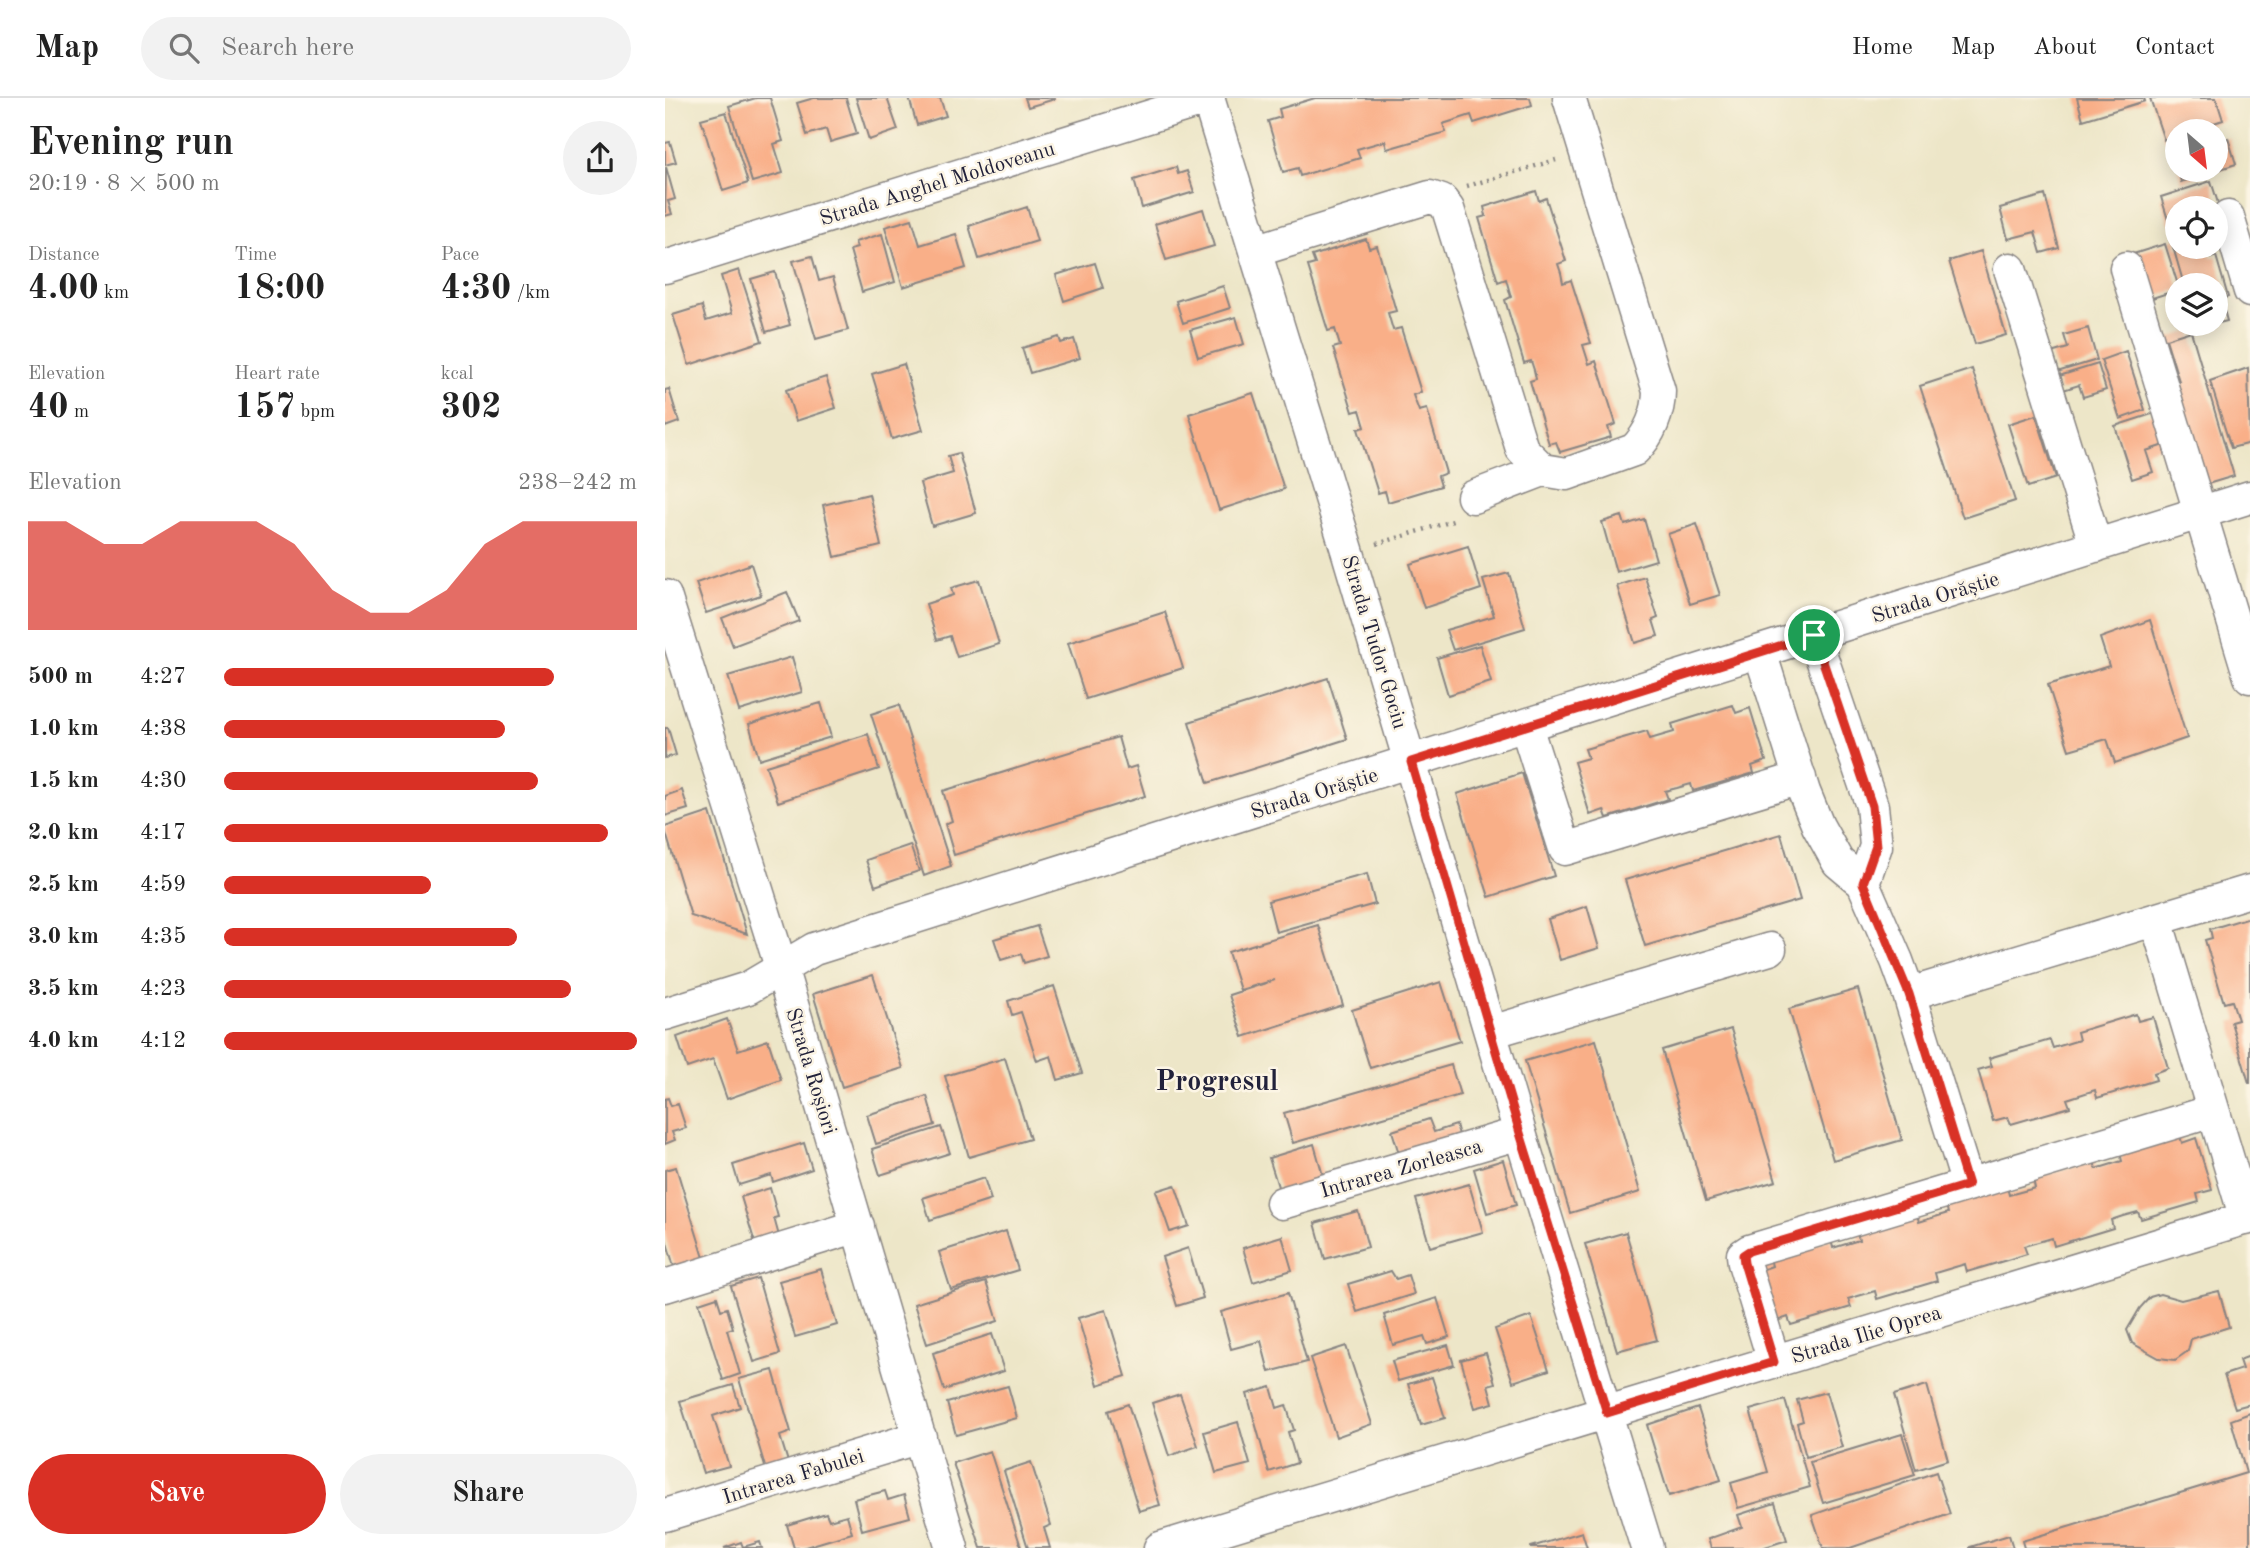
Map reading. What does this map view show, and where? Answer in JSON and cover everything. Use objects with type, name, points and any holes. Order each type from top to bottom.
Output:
[{"type":"street","name":"Strada Tudor Gociu","points":[[1208,98],[1348,553],[1520,1133],[1647,1548]]},
{"type":"street","name":"Strada Anghel Moldoveanu","points":[[665,267],[1208,98]]},
{"type":"street","points":[[1473,497],[1542,470],[1567,474],[1634,450],[1642,442],[1659,407],[1659,391],[1569,98]]},
{"type":"street","points":[[1255,251],[1430,197],[1442,201],[1448,209],[1522,449],[1542,470]]},
{"type":"street","points":[[2228,217],[2250,291]]},
{"type":"street","points":[[2126,268],[2250,677]]},
{"type":"street","points":[[2010,269],[2096,546]]},
{"type":"street","name":"Strada Orăștie","points":[[665,1014],[748,988],[814,949],[2250,498]]},
{"type":"street","name":"Strada Roșiori","points":[[665,597],[677,681],[781,967],[952,1548]]},
{"type":"street","points":[[1814,635],[1872,806],[1876,846],[1863,883]]},
{"type":"street","points":[[1760,652],[1818,826],[1838,862],[1863,883],[1909,994],[1968,1185]]},
{"type":"street","points":[[1526,726],[1565,849],[1800,778]]},
{"type":"street","points":[[1909,994],[2250,891]]},
{"type":"street","points":[[2156,919],[2248,1218]]},
{"type":"street","points":[[1491,1032],[1770,949]]},
{"type":"street","points":[[1774,1362],[1743,1255],[1749,1251],[2213,1111]]},
{"type":"street","name":"Intrarea Zorleasca","points":[[1282,1203],[1520,1133]]},
{"type":"street","name":"Strada Ilie Oprea","points":[[1160,1548],[2248,1218]]},
{"type":"street","points":[[665,1286],[858,1226]]},
{"type":"street","name":"Intrarea Fabulei","points":[[665,1515],[920,1437]]},
{"type":"path","points":[[1442,201],[1458,188],[1584,153]]},
{"type":"path","points":[[1348,553],[1457,520],[1473,497]]},
{"type":"building","points":[[756,98],[770,98],[783,141],[774,144],[783,173],[752,182],[729,106]]},
{"type":"building","points":[[814,98],[846,98],[857,134],[830,142],[826,129],[807,135],[797,103]]},
{"type":"building","points":[[856,98],[887,98],[898,130],[869,140]]},
{"type":"building","points":[[909,98],[940,98],[946,116],[917,125]]},
{"type":"building","points":[[1025,98],[1055,98],[1055,99],[1028,107]]},
{"type":"building","points":[[1315,98],[1530,98],[1532,105],[1474,123],[1471,115],[1443,124],[1446,132],[1387,149],[1385,141],[1357,149],[1360,158],[1300,176],[1298,168],[1283,172],[1268,121],[1281,117],[1279,109]]},
{"type":"building","points":[[2077,98],[2144,98],[2145,101],[2083,120]]},
{"type":"building","points":[[2150,98],[2216,98],[2223,119],[2165,119],[2164,140]]},
{"type":"building","points":[[726,112],[748,183],[723,191],[701,119]]},
{"type":"building","points":[[2228,138],[2236,164],[2228,167]]},
{"type":"building","points":[[670,142],[676,162],[665,165],[665,143]]},
{"type":"building","points":[[666,167],[675,199],[668,201],[672,214],[665,216]]},
{"type":"building","points":[[1176,167],[1178,174],[1187,171],[1194,192],[1142,208],[1134,180]]},
{"type":"building","points":[[2208,182],[2211,182],[2216,196],[2165,196],[2165,210],[2161,197]]},
{"type":"building","points":[[1536,191],[1539,201],[1546,198],[1566,261],[1558,264],[1563,283],[1571,280],[1591,343],[1583,345],[1589,364],[1596,361],[1616,424],[1608,427],[1611,437],[1560,452],[1556,442],[1549,444],[1530,381],[1536,379],[1534,370],[1531,361],[1524,363],[1505,300],[1511,297],[1506,279],[1498,282],[1479,218],[1486,216],[1484,207]]},
{"type":"building","points":[[2045,195],[2059,248],[2041,253],[2035,232],[2008,239],[2000,208]]},
{"type":"building","points":[[1027,207],[1037,241],[979,259],[969,226]]},
{"type":"building","points":[[1203,209],[1214,246],[1166,260],[1155,224]]},
{"type":"building","points":[[912,219],[920,245],[956,234],[966,268],[903,287],[885,227]]},
{"type":"building","points":[[882,234],[895,282],[862,292],[850,250],[857,248],[855,242]]},
{"type":"building","points":[[1366,239],[1369,248],[1377,246],[1396,311],[1388,313],[1393,330],[1401,328],[1421,392],[1413,395],[1419,411],[1427,409],[1446,473],[1438,476],[1441,486],[1388,502],[1385,491],[1378,493],[1358,429],[1365,427],[1360,410],[1353,412],[1333,348],[1340,346],[1335,329],[1328,331],[1308,266],[1315,264],[1312,256]]},
{"type":"building","points":[[2165,244],[2165,259],[2170,259],[2174,273],[2165,273],[2165,294],[2143,301],[2130,255]]},
{"type":"building","points":[[1981,251],[2006,335],[1975,344],[1949,261]]},
{"type":"building","points":[[812,256],[819,281],[833,277],[848,330],[816,339],[793,261]]},
{"type":"building","points":[[2176,259],[2217,259],[2221,273],[2181,273]]},
{"type":"building","points":[[1095,263],[1103,288],[1064,301],[1056,275]]},
{"type":"building","points":[[739,270],[762,341],[689,365],[673,315],[702,306],[706,321],[732,313],[721,276]]},
{"type":"building","points":[[775,272],[790,325],[766,332],[751,279]]},
{"type":"building","points":[[1223,286],[1230,308],[1183,323],[1176,301]]},
{"type":"building","points":[[1236,317],[1244,344],[1198,357],[1190,330]]},
{"type":"building","points":[[2088,328],[2097,360],[2057,372],[2051,353],[2068,348],[2064,335]]},
{"type":"building","points":[[2192,336],[2234,476],[2201,486],[2165,385],[2179,381],[2166,339]]},
{"type":"building","points":[[1059,337],[1061,343],[1074,339],[1080,358],[1030,373],[1022,348]]},
{"type":"building","points":[[2126,351],[2145,410],[2120,419],[2101,360]]},
{"type":"building","points":[[904,364],[923,430],[892,439],[872,374]]},
{"type":"building","points":[[2098,364],[2106,390],[2083,397],[2079,385],[2060,391],[2056,377]]},
{"type":"building","points":[[2248,368],[2250,443],[2231,448],[2210,381]]},
{"type":"building","points":[[1972,369],[2015,501],[1963,518],[1920,386]]},
{"type":"building","points":[[826,377],[836,408],[796,421],[786,390]]},
{"type":"building","points":[[669,389],[679,422],[665,427],[665,390]]},
{"type":"building","points":[[1253,393],[1284,489],[1219,510],[1189,414]]},
{"type":"building","points":[[2155,413],[2164,445],[2146,451],[2153,472],[2132,479],[2115,426]]},
{"type":"building","points":[[2036,415],[2056,478],[2028,487],[2008,424]]},
{"type":"building","points":[[959,453],[976,513],[932,526],[920,483],[953,473],[948,456]]},
{"type":"building","points":[[869,494],[881,546],[835,557],[823,505]]},
{"type":"building","points":[[1622,516],[1625,525],[1644,519],[1656,560],[1616,572],[1602,522]]},
{"type":"building","points":[[1697,524],[1720,595],[1690,604],[1668,534]]},
{"type":"building","points":[[1468,546],[1481,589],[1424,608],[1410,564]]},
{"type":"building","points":[[751,564],[761,595],[706,613],[696,583]]},
{"type":"building","points":[[1509,573],[1525,628],[1453,650],[1446,630],[1494,616],[1483,580]]},
{"type":"building","points":[[1645,577],[1658,618],[1653,620],[1658,636],[1635,643],[1617,586]]},
{"type":"building","points":[[979,580],[999,644],[957,657],[950,636],[937,640],[926,604],[953,595],[951,588]]},
{"type":"building","points":[[787,592],[799,621],[733,646],[722,618]]},
{"type":"building","points":[[1165,612],[1183,668],[1086,699],[1068,643]]},
{"type":"building","points":[[2150,620],[2187,738],[2115,763],[2107,739],[2069,750],[2048,685],[2109,666],[2100,638]]},
{"type":"building","points":[[1480,645],[1491,682],[1448,695],[1437,658]]},
{"type":"building","points":[[792,657],[802,692],[739,711],[728,676]]},
{"type":"building","points":[[1328,678],[1347,739],[1208,783],[1189,722]]},
{"type":"building","points":[[821,703],[831,737],[759,759],[749,724]]},
{"type":"building","points":[[899,705],[951,866],[924,876],[871,714]]},
{"type":"building","points":[[1733,705],[1736,713],[1750,708],[1766,761],[1752,766],[1754,773],[1693,791],[1691,784],[1665,791],[1668,799],[1607,818],[1604,810],[1590,815],[1574,762],[1588,758],[1585,749],[1647,731],[1650,739],[1674,732],[1672,724]]},
{"type":"building","points":[[665,728],[668,728],[676,755],[665,758]]},
{"type":"building","points":[[868,734],[879,769],[778,802],[766,766]]},
{"type":"building","points":[[1118,737],[1127,769],[1136,766],[1145,796],[954,855],[945,824],[952,821],[943,791]]},
{"type":"building","points":[[1522,773],[1554,876],[1489,897],[1457,794]]},
{"type":"building","points":[[682,790],[688,809],[665,816],[665,796]]},
{"type":"building","points":[[710,812],[747,934],[691,916],[665,827]]},
{"type":"building","points":[[1781,834],[1800,900],[1645,946],[1625,880]]},
{"type":"building","points":[[910,845],[919,871],[875,886],[866,860]]},
{"type":"building","points":[[1367,874],[1375,904],[1276,932],[1268,901]]},
{"type":"building","points":[[1587,906],[1599,948],[1560,960],[1548,919]]},
{"type":"building","points":[[2250,917],[2249,1083],[2231,1022],[2238,1020],[2232,1001],[2224,1003],[2205,940],[2212,938],[2210,929]]},
{"type":"building","points":[[1318,925],[1343,1005],[1243,1037],[1229,995],[1275,980],[1240,990],[1228,952]]},
{"type":"building","points":[[1037,926],[1047,956],[1024,963],[1021,954],[1001,960],[994,939]]},
{"type":"building","points":[[873,975],[903,1068],[842,1087],[813,994]]},
{"type":"building","points":[[1441,982],[1460,1041],[1370,1068],[1352,1010]]},
{"type":"building","points":[[1054,986],[1082,1073],[1058,1080],[1051,1056],[1037,1061],[1021,1012],[1012,1015],[1008,1001]]},
{"type":"building","points":[[1858,989],[1902,1140],[1833,1160],[1789,1009]]},
{"type":"building","points":[[2136,1014],[2138,1021],[2153,1017],[2168,1068],[2154,1073],[2156,1080],[2097,1098],[2095,1090],[2067,1099],[2070,1107],[2011,1124],[2008,1117],[1993,1121],[1978,1070],[1992,1066],[1989,1058],[2050,1040],[2053,1048],[2079,1040],[2077,1032]]},
{"type":"building","points":[[727,1019],[738,1050],[768,1040],[781,1080],[727,1099],[713,1059],[687,1068],[677,1037]]},
{"type":"building","points":[[1731,1029],[1776,1181],[1706,1201],[1662,1050]]},
{"type":"building","points":[[1596,1040],[1640,1192],[1570,1213],[1525,1061]]},
{"type":"building","points":[[1005,1058],[1030,1139],[969,1157],[945,1076]]},
{"type":"building","points":[[1451,1065],[1460,1095],[1293,1143],[1284,1113]]},
{"type":"building","points":[[927,1096],[935,1125],[876,1144],[867,1115]]},
{"type":"building","points":[[668,1098],[671,1106],[678,1104],[686,1128],[672,1132],[675,1140],[665,1144],[665,1099]]},
{"type":"building","points":[[1429,1119],[1434,1132],[1456,1125],[1462,1144],[1402,1163],[1392,1131]]},
{"type":"building","points":[[941,1127],[950,1153],[880,1175],[872,1149]]},
{"type":"building","points":[[2180,1136],[2182,1143],[2196,1138],[2212,1190],[2197,1194],[2199,1202],[2141,1219],[2138,1212],[2123,1216],[2111,1220],[2113,1228],[2054,1246],[2052,1238],[2024,1246],[2027,1254],[1967,1272],[1965,1264],[1935,1273],[1937,1281],[1877,1299],[1875,1291],[1848,1299],[1851,1307],[1791,1325],[1788,1317],[1774,1322],[1758,1271],[1772,1266],[1770,1258],[1831,1239],[1833,1248],[1859,1240],[1857,1232],[1917,1214],[1919,1222],[1948,1213],[1946,1205],[2007,1187],[2009,1195],[2035,1188],[2033,1179],[2094,1161],[2096,1169],[2122,1161],[2120,1153]]},
{"type":"building","points":[[804,1143],[812,1169],[773,1182],[771,1175],[739,1185],[733,1165]]},
{"type":"building","points":[[1314,1144],[1324,1179],[1280,1193],[1269,1158]]},
{"type":"building","points":[[1503,1160],[1516,1205],[1487,1213],[1474,1169]]},
{"type":"building","points":[[676,1167],[705,1261],[675,1270],[665,1236],[665,1170]]},
{"type":"building","points":[[984,1178],[991,1200],[930,1220],[923,1198]]},
{"type":"building","points":[[1469,1184],[1483,1232],[1430,1247],[1416,1199]]},
{"type":"building","points":[[1175,1185],[1189,1226],[1170,1232],[1156,1191]]},
{"type":"building","points":[[770,1188],[778,1217],[774,1218],[779,1236],[755,1243],[741,1197]]},
{"type":"building","points":[[1358,1211],[1368,1247],[1325,1259],[1315,1223]]},
{"type":"building","points":[[1006,1231],[1018,1270],[951,1290],[939,1252]]},
{"type":"building","points":[[1626,1232],[1657,1340],[1617,1351],[1585,1244]]},
{"type":"building","points":[[1282,1236],[1292,1270],[1253,1282],[1243,1248]]},
{"type":"building","points":[[1188,1248],[1203,1298],[1177,1306],[1162,1257]]},
{"type":"building","points":[[821,1269],[837,1325],[795,1337],[779,1281]]},
{"type":"building","points":[[1391,1271],[1396,1279],[1408,1275],[1414,1294],[1357,1312],[1348,1284]]},
{"type":"building","points":[[758,1278],[780,1354],[754,1362],[731,1286]]},
{"type":"building","points":[[986,1282],[998,1321],[927,1344],[914,1304]]},
{"type":"building","points":[[2219,1291],[2229,1327],[2191,1339],[2188,1351],[2175,1360],[2159,1358],[2132,1343],[2127,1330],[2150,1297],[2160,1294],[2181,1300]]},
{"type":"building","points":[[1288,1293],[1307,1362],[1269,1372],[1261,1341],[1231,1349],[1221,1312]]},
{"type":"building","points":[[717,1297],[721,1310],[727,1308],[733,1328],[727,1330],[740,1374],[723,1380],[699,1303]]},
{"type":"building","points":[[1437,1298],[1449,1337],[1427,1344],[1424,1336],[1393,1345],[1384,1315]]},
{"type":"building","points":[[1106,1310],[1126,1376],[1098,1385],[1078,1318]]},
{"type":"building","points":[[1531,1316],[1549,1370],[1513,1382],[1495,1329]]},
{"type":"building","points":[[992,1334],[1004,1371],[944,1390],[933,1353]]},
{"type":"building","points":[[1448,1345],[1454,1365],[1398,1381],[1392,1361]]},
{"type":"building","points":[[1346,1346],[1372,1424],[1336,1437],[1310,1358]]},
{"type":"building","points":[[1486,1353],[1495,1383],[1488,1385],[1493,1403],[1475,1408],[1461,1360]]},
{"type":"building","points":[[2250,1356],[2250,1404],[2235,1408],[2224,1375],[2242,1369],[2239,1360]]},
{"type":"building","points":[[773,1370],[791,1432],[780,1436],[788,1462],[766,1470],[739,1379]]},
{"type":"building","points":[[1432,1377],[1445,1418],[1421,1425],[1408,1384]]},
{"type":"building","points":[[733,1385],[740,1407],[713,1416],[729,1466],[703,1473],[680,1401]]},
{"type":"building","points":[[1927,1385],[1948,1460],[1916,1470],[1894,1395]]},
{"type":"building","points":[[1008,1386],[1017,1418],[956,1435],[947,1403]]},
{"type":"building","points":[[1271,1387],[1277,1408],[1286,1405],[1294,1430],[1288,1432],[1297,1463],[1269,1472],[1247,1394]]},
{"type":"building","points":[[1826,1392],[1842,1447],[1806,1457],[1797,1423],[1803,1421],[1797,1400]]},
{"type":"building","points":[[1180,1394],[1198,1446],[1169,1456],[1152,1403]]},
{"type":"building","points":[[1785,1400],[1810,1487],[1738,1508],[1731,1483],[1768,1472],[1750,1410]]},
{"type":"building","points":[[1128,1404],[1160,1505],[1139,1511],[1108,1411]]},
{"type":"building","points":[[1698,1408],[1721,1480],[1669,1496],[1647,1425]]},
{"type":"building","points":[[2250,1413],[2250,1548],[2024,1548],[2022,1541],[2246,1473],[2231,1420]]},
{"type":"building","points":[[1238,1422],[1250,1464],[1216,1473],[1204,1432]]},
{"type":"building","points":[[1902,1434],[1915,1475],[1823,1503],[1810,1462]]},
{"type":"building","points":[[990,1451],[1020,1548],[981,1548],[953,1463]]},
{"type":"building","points":[[1031,1462],[1051,1525],[1044,1528],[1050,1548],[1028,1548],[1004,1471]]},
{"type":"building","points":[[1936,1472],[1950,1514],[1850,1548],[1823,1548],[1812,1515]]},
{"type":"building","points":[[885,1491],[888,1500],[904,1495],[910,1517],[862,1530],[854,1499]]},
{"type":"building","points":[[1775,1503],[1787,1540],[1762,1548],[1711,1548],[1708,1539],[1742,1527],[1738,1515]]},
{"type":"building","points":[[826,1513],[829,1520],[847,1515],[852,1533],[794,1548],[787,1525]]},
{"type":"building","points":[[1582,1532],[1587,1548],[1531,1548],[1531,1547]]},
{"type":"building","points":[[2009,1535],[2013,1548],[1970,1548],[1970,1547]]},
{"type":"building","points":[[741,1542],[743,1547],[760,1542],[762,1548],[724,1548]]},
{"type":"district","name":"Progresul","points":[[1217,1080]]},
{"type":"route","points":[[1814,635],[1872,806],[1876,846],[1863,883],[1909,994],[1968,1185],[1749,1251],[1743,1255],[1744,1263],[1774,1362],[1607,1413],[1520,1133],[1411,762],[1814,635]]}]
